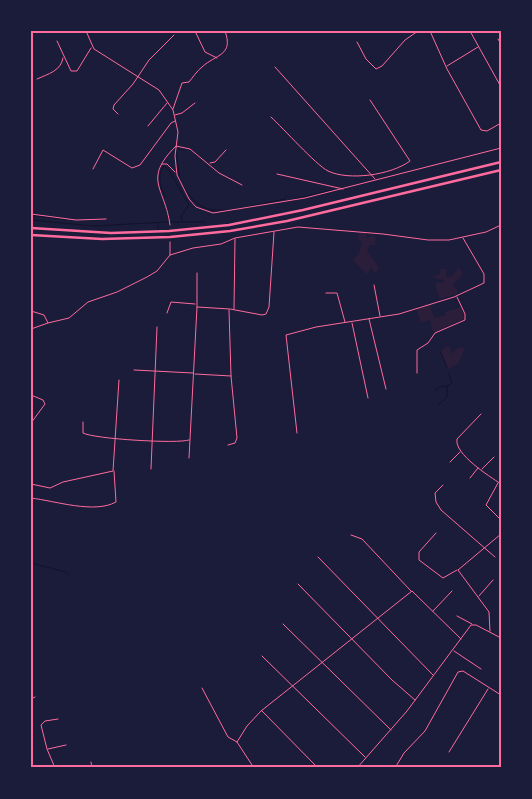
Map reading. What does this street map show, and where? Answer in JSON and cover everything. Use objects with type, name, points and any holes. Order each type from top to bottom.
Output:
[{"type":"highway","points":[[31,228],[111,233],[223,226],[303,210],[501,162]]},
{"type":"highway","points":[[31,235],[102,239],[170,237],[230,231],[287,221],[501,170]]},
{"type":"street","points":[[86,31],[92,47],[137,78],[159,90],[168,102],[173,110],[176,121],[176,172]]},
{"type":"street","points":[[195,31],[205,52],[217,58]]},
{"type":"street","points":[[173,110],[182,83],[189,82],[204,65],[217,58],[227,45],[225,31]]},
{"type":"street","points":[[356,42],[366,59],[376,69],[382,66],[405,40],[418,31]]},
{"type":"street","points":[[430,31],[446,66],[481,130],[487,131],[501,122]]},
{"type":"street","points":[[470,31],[501,87]]},
{"type":"street","points":[[118,114],[113,109],[114,104],[137,78],[152,56],[174,35]]},
{"type":"street","points":[[498,39],[501,44]]},
{"type":"street","points":[[57,41],[71,71],[77,71],[92,47]]},
{"type":"street","points":[[446,66],[478,47]]},
{"type":"street","points":[[37,79],[62,65],[63,57]]},
{"type":"street","points":[[274,67],[371,176],[376,179]]},
{"type":"street","points":[[271,117],[329,171],[371,176],[388,172],[410,162],[370,100]]},
{"type":"street","points":[[148,126],[168,102]]},
{"type":"street","points":[[175,115],[182,113],[195,102]]},
{"type":"street","points":[[93,169],[104,150],[132,168],[140,165],[171,123],[176,121]]},
{"type":"street","points":[[176,146],[190,149],[219,173],[242,186]]},
{"type":"street","points":[[170,225],[156,178],[161,165],[176,146]]},
{"type":"street","points":[[161,165],[167,164],[176,172],[189,199],[196,207],[213,213],[305,198],[501,148]]},
{"type":"street","points":[[209,163],[215,162],[226,150]]},
{"type":"street","points":[[277,174],[343,189]]},
{"type":"street","points":[[31,214],[76,220],[106,219]]},
{"type":"street","points":[[31,329],[70,318],[88,302],[117,292],[157,271],[170,256],[193,248],[221,244],[235,238],[298,227],[428,240],[463,238],[501,225]]},
{"type":"street","points":[[197,307],[234,310],[262,316],[268,312],[274,231]]},
{"type":"street","points":[[234,310],[232,306],[235,238]]},
{"type":"street","points":[[297,433],[286,336],[316,327],[352,323],[369,318],[399,314],[456,296],[486,281],[463,238]]},
{"type":"street","points":[[170,242],[170,256]]},
{"type":"street","points":[[189,458],[197,274]]},
{"type":"street","points":[[374,284],[380,305],[380,316]]},
{"type":"street","points":[[326,293],[336,292],[338,295],[345,324]]},
{"type":"street","points":[[417,373],[417,350],[428,342],[436,332],[465,320],[465,314],[456,296]]},
{"type":"street","points":[[167,313],[170,302],[195,304]]},
{"type":"street","points":[[228,445],[235,443],[237,438],[231,376],[230,310]]},
{"type":"street","points":[[31,311],[44,315],[48,323]]},
{"type":"street","points":[[369,318],[386,389]]},
{"type":"street","points":[[352,323],[368,398]]},
{"type":"street","points":[[151,470],[157,327]]},
{"type":"street","points":[[134,370],[231,376]]},
{"type":"street","points":[[31,498],[94,508],[116,502],[113,470],[119,380]]},
{"type":"street","points":[[31,395],[43,400],[45,404],[31,423]]},
{"type":"street","points":[[481,414],[456,439],[456,444],[460,452],[478,468],[500,483],[486,505],[501,520]]},
{"type":"street","points":[[84,422],[85,435],[116,439],[190,440]]},
{"type":"street","points":[[450,462],[460,452]]},
{"type":"street","points":[[482,470],[494,457]]},
{"type":"street","points":[[470,478],[478,468]]},
{"type":"street","points":[[31,484],[50,488],[63,482],[113,470]]},
{"type":"street","points":[[443,485],[435,493],[439,508],[495,557]]},
{"type":"street","points":[[436,533],[419,552],[419,560],[443,578],[458,570],[486,549],[501,534]]},
{"type":"street","points":[[351,535],[362,539],[461,639]]},
{"type":"street","points":[[318,557],[434,676]]},
{"type":"street","points":[[458,570],[490,614],[490,632]]},
{"type":"street","points":[[478,597],[493,580]]},
{"type":"street","points":[[298,584],[415,700]]},
{"type":"street","points":[[237,742],[247,726],[261,711],[412,591]]},
{"type":"street","points":[[433,611],[452,591]]},
{"type":"street","points":[[457,616],[501,638]]},
{"type":"street","points":[[282,624],[391,730]]},
{"type":"street","points":[[357,768],[391,730],[461,639],[474,625]]},
{"type":"street","points":[[453,651],[481,669]]},
{"type":"street","points":[[262,656],[366,757]]},
{"type":"street","points":[[395,768],[404,753],[425,731],[458,672],[463,671],[501,695]]},
{"type":"street","points":[[202,688],[228,737],[237,742],[254,768]]},
{"type":"street","points":[[449,752],[488,688]]},
{"type":"street","points":[[31,699],[35,697]]},
{"type":"street","points":[[261,711],[318,768]]},
{"type":"street","points":[[55,768],[47,749],[42,723],[58,719]]},
{"type":"street","points":[[47,749],[66,745]]},
{"type":"street","points":[[91,762],[92,768]]},
{"type":"shaded area","points":[[360,231],[366,233],[367,239],[372,235],[376,237],[375,245],[370,245],[367,251],[379,267],[375,273],[371,268],[367,274],[353,261],[359,253],[362,242],[358,240]]},
{"type":"shaded area","points":[[459,267],[463,274],[453,285],[458,291],[457,294],[440,299],[435,284],[437,282],[443,283],[444,280],[434,278],[433,276],[439,275],[441,269],[447,269],[446,277],[452,276]]},
{"type":"shaded area","points":[[430,304],[434,318],[461,307],[464,319],[435,332],[432,330],[430,320],[421,323],[416,308]]},
{"type":"shaded area","points":[[449,346],[453,354],[457,348],[463,347],[464,350],[458,364],[448,369],[440,351]]},
{"type":"waterway","points":[[180,180],[176,151],[177,149],[185,150]]},
{"type":"waterway","points":[[165,197],[160,178],[164,166],[170,172],[189,205],[181,216],[182,221]]},
{"type":"waterway","points":[[183,186],[191,198],[205,208],[225,210]]},
{"type":"waterway","points":[[291,200],[332,190]]},
{"type":"waterway","points":[[238,209],[285,199],[286,196]]},
{"type":"waterway","points":[[31,215],[66,220]]},
{"type":"waterway","points":[[31,220],[94,226],[167,222]]},
{"type":"waterway","points":[[172,222],[205,222]]},
{"type":"waterway","points":[[158,223],[158,229]]},
{"type":"waterway","points":[[418,307],[424,306]]},
{"type":"waterway","points":[[440,351],[447,367]]},
{"type":"waterway","points":[[435,391],[439,387],[452,383],[449,374]]},
{"type":"waterway","points":[[438,405],[447,397],[447,387]]},
{"type":"waterway","points":[[31,563],[66,572],[69,575]]}]
